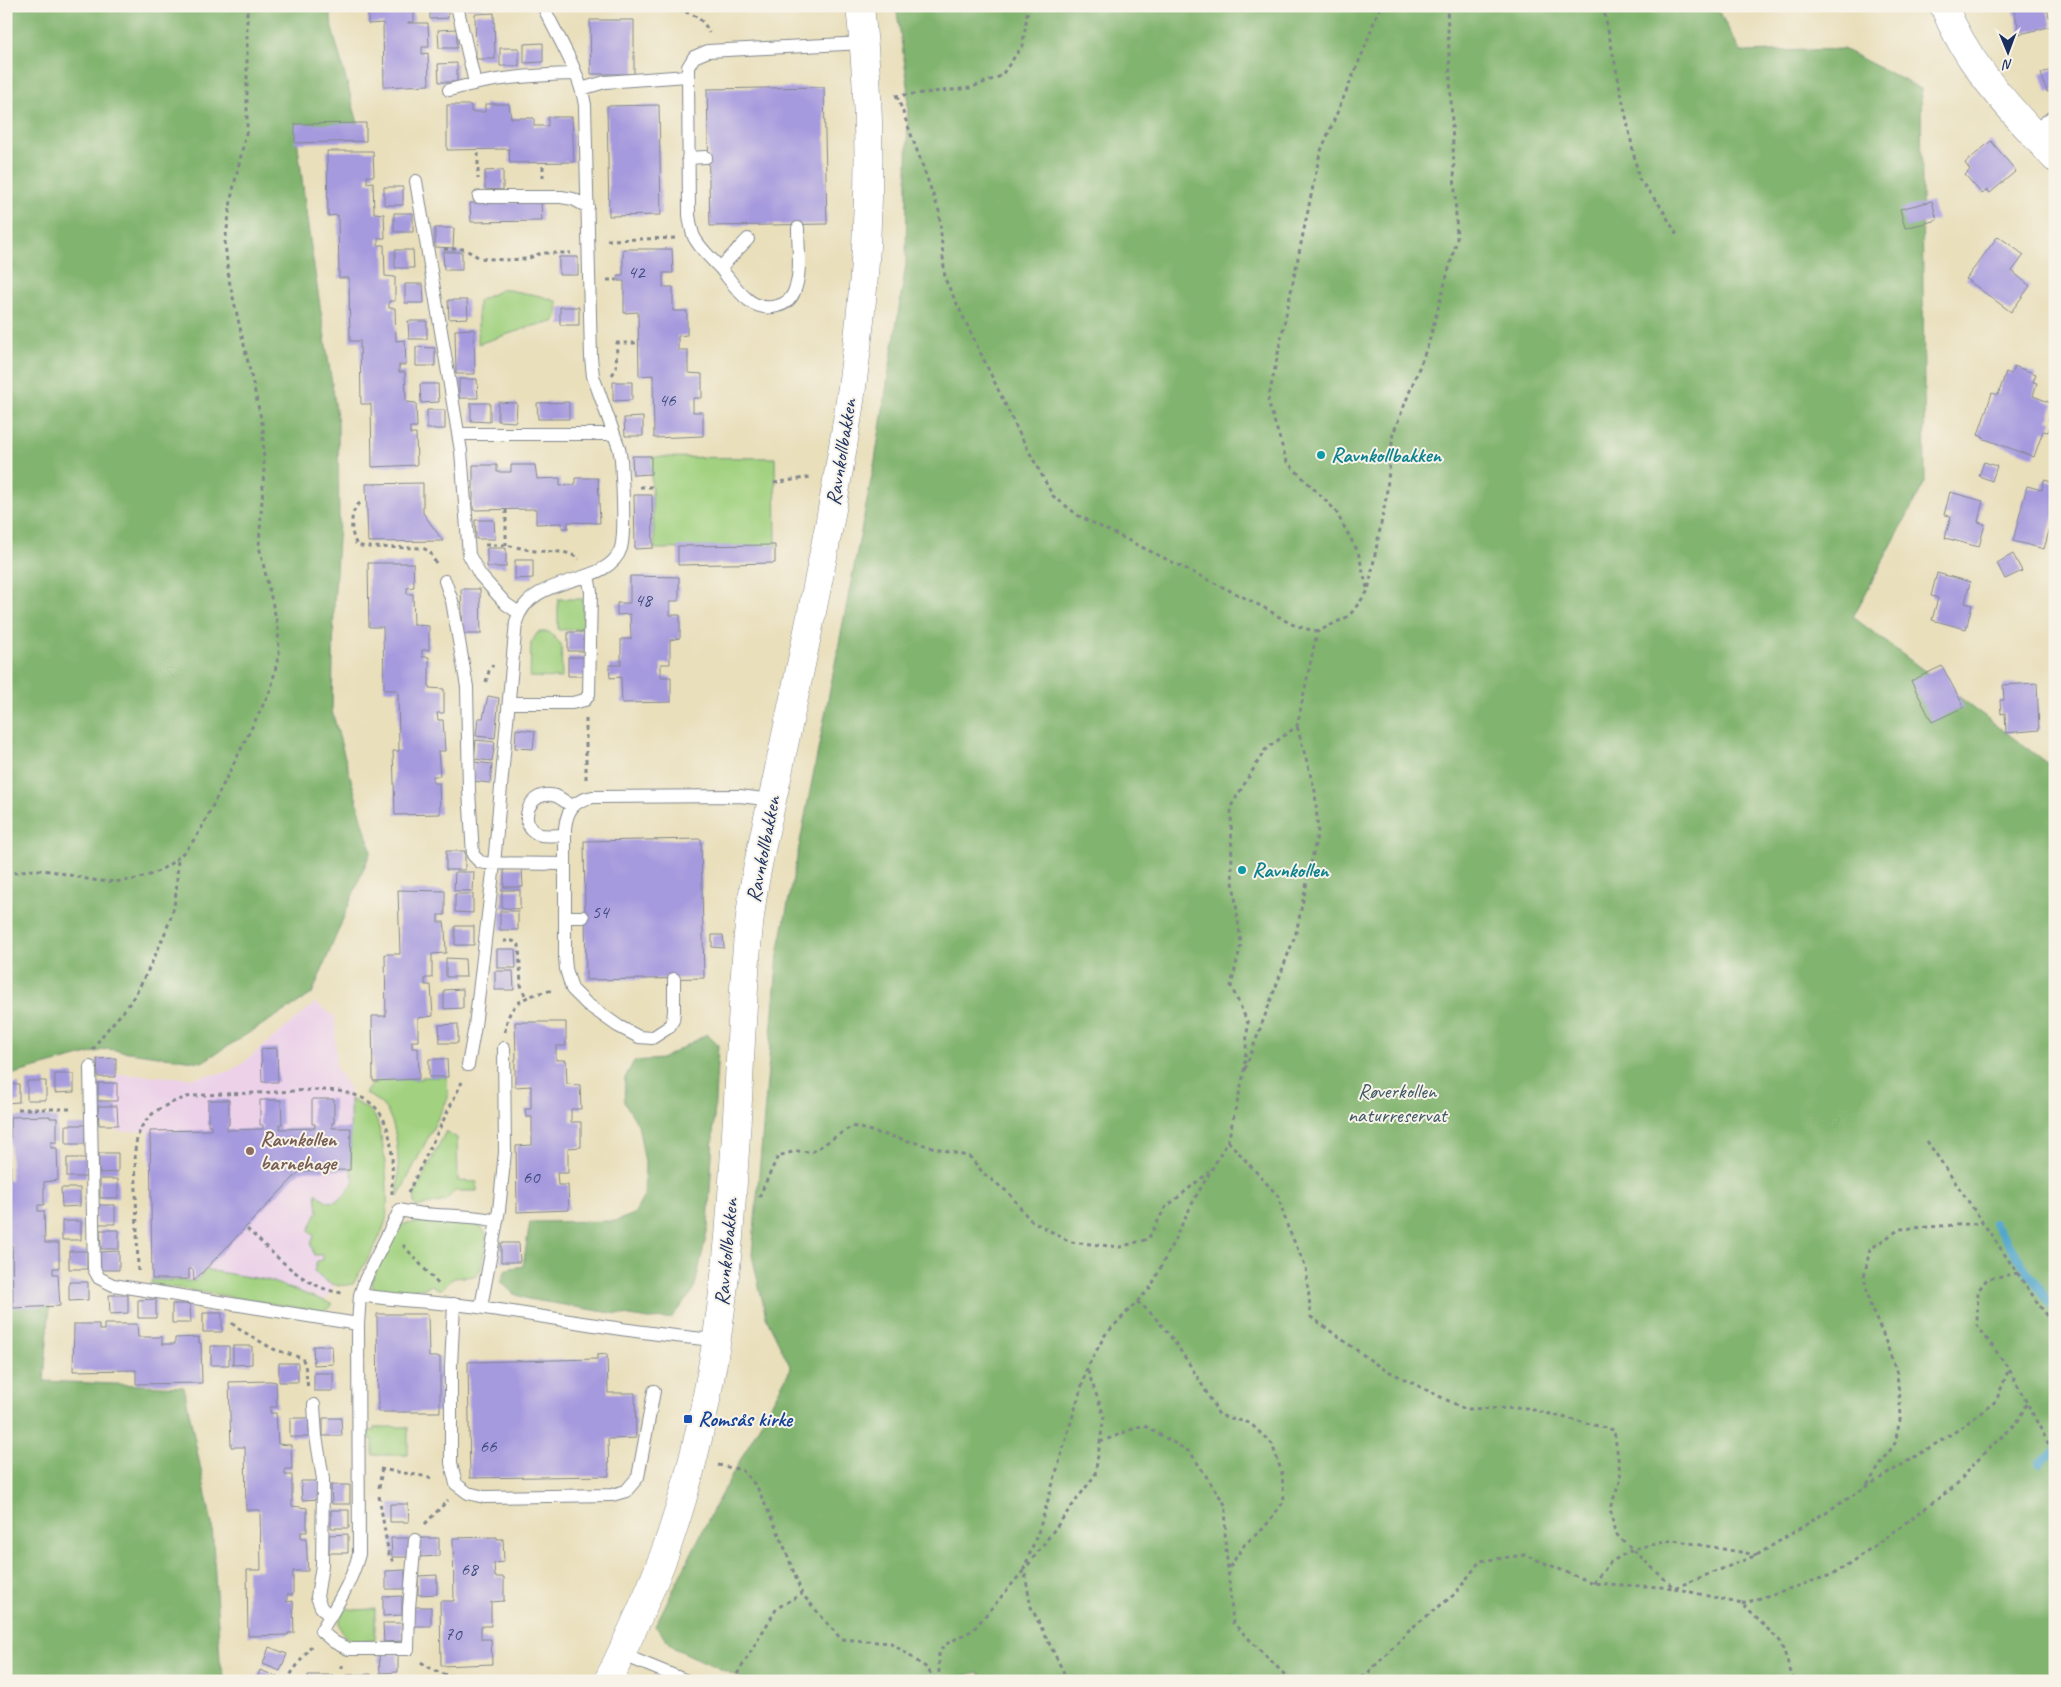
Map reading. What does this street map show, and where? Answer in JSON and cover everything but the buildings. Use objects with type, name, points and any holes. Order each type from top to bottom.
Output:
[{"type":"street","name":"Ravnkollbakken","points":[[608,1681],[622,1654],[663,1556],[693,1459],[717,1340],[729,1236],[749,924],[755,885],[839,473],[856,362],[867,248],[869,187],[867,99],[860,6]]},
{"type":"street","points":[[1944,6],[1950,22],[1977,67],[2012,111],[2046,130],[2055,158]]},
{"type":"lane","points":[[457,6],[475,83]]},
{"type":"lane","points":[[468,1065],[475,1026],[494,864],[515,628],[519,613],[529,599],[540,592],[601,569],[618,554],[622,541],[621,459],[596,382],[590,345],[586,116],[581,89],[543,6]]},
{"type":"lane","points":[[798,228],[796,285],[791,298],[780,305],[767,308],[746,300],[694,236],[689,215],[688,67],[694,56],[715,50],[864,43]]},
{"type":"lane","points":[[450,90],[475,83],[528,75],[575,74]]},
{"type":"lane","points":[[581,89],[605,82],[687,76]]},
{"type":"lane","points":[[688,158],[706,157]]},
{"type":"lane","points":[[416,181],[458,434],[471,562],[506,604],[519,613]]},
{"type":"lane","points":[[479,197],[561,197],[573,199],[588,207]]},
{"type":"lane","points":[[720,268],[748,239]]},
{"type":"lane","points":[[458,434],[614,434]]},
{"type":"lane","points":[[509,703],[572,703],[585,700],[589,694],[591,592],[588,575]]},
{"type":"lane","points":[[445,581],[452,601],[467,687],[472,852],[480,862],[494,864],[565,864]]},
{"type":"lane","points":[[564,835],[546,835],[534,831],[528,821],[528,809],[535,799],[549,795],[556,796],[572,806]]},
{"type":"lane","points":[[674,979],[673,1020],[665,1032],[652,1038],[630,1034],[587,1004],[572,990],[566,969],[564,835],[566,821],[572,806],[580,800],[593,797],[740,796],[772,800]]},
{"type":"lane","points":[[565,917],[583,917]]},
{"type":"lane","points":[[481,1307],[497,1221],[505,1152],[504,1048]]},
{"type":"lane","points":[[90,1067],[94,1268],[99,1278],[113,1285],[173,1296],[232,1303],[358,1324]]},
{"type":"lane","points":[[415,1540],[408,1608],[408,1649],[348,1649],[334,1642],[321,1631],[354,1571],[359,1554],[358,1324],[360,1296],[365,1280],[400,1210],[428,1215],[471,1216],[497,1221]]},
{"type":"lane","points":[[360,1296],[481,1307],[662,1335],[717,1340]]},
{"type":"lane","points":[[454,1304],[451,1463],[454,1480],[460,1489],[468,1493],[484,1497],[612,1494],[626,1491],[638,1477],[654,1391]]},
{"type":"lane","points":[[314,1405],[316,1436],[323,1479],[322,1565],[317,1597],[321,1607],[330,1617]]},
{"type":"lane","points":[[622,1654],[687,1681]]},
{"type":"path","points":[[6,875],[32,870],[58,872],[92,880],[134,881],[160,870],[178,859],[192,845],[271,689],[279,653],[278,627],[259,546],[264,470],[263,427],[228,280],[225,243],[232,194],[247,129],[247,6]]},
{"type":"path","points":[[662,6],[702,19],[715,50]]},
{"type":"path","points":[[867,99],[970,88],[1001,76],[1023,45],[1028,6]]},
{"type":"path","points":[[1368,591],[1358,552],[1335,510],[1286,462],[1268,401],[1320,153],[1363,52],[1378,11],[1382,6]]},
{"type":"path","points":[[897,96],[939,211],[945,280],[1018,431],[1054,496],[1079,516],[1263,607],[1291,624],[1317,632],[1348,616],[1368,591],[1386,498],[1393,434],[1428,345],[1457,239],[1447,6]]},
{"type":"path","points":[[1603,6],[1638,179],[1661,207],[1678,237]]},
{"type":"path","points":[[478,153],[479,197]]},
{"type":"path","points":[[426,250],[464,249],[480,258],[527,259],[541,253],[694,236]]},
{"type":"path","points":[[610,345],[638,343]]},
{"type":"path","points":[[596,382],[610,376],[616,369],[617,344]]},
{"type":"path","points":[[774,483],[839,473]]},
{"type":"path","points":[[360,503],[354,510],[352,518],[353,537],[357,545],[366,547],[422,548],[430,552],[445,581]]},
{"type":"path","points":[[506,510],[506,545]]},
{"type":"path","points":[[468,545],[506,545],[535,551],[571,554],[578,557],[588,575]]},
{"type":"path","points":[[1068,1681],[1031,1607],[1024,1569],[1040,1527],[1087,1368],[1104,1335],[1151,1286],[1195,1198],[1228,1141],[1244,1073],[1296,933],[1318,831],[1315,791],[1298,726],[1317,632]]},
{"type":"path","points":[[586,709],[586,788]]},
{"type":"path","points":[[1244,1073],[1248,1023],[1231,986],[1241,944],[1232,873],[1231,806],[1265,750],[1298,726]]},
{"type":"path","points":[[90,1067],[92,1051],[101,1035],[131,1001],[166,927],[173,908],[177,886],[178,859]]},
{"type":"path","points":[[484,941],[513,941],[518,943],[520,950],[521,986],[526,998]]},
{"type":"path","points":[[504,1048],[509,1013],[520,1001],[542,992],[572,990]]},
{"type":"path","points":[[400,1210],[453,1104],[468,1065]]},
{"type":"path","points":[[138,1274],[135,1151],[138,1132],[146,1120],[154,1114],[170,1104],[187,1097],[318,1090],[360,1096],[380,1113],[388,1131],[392,1163],[392,1196],[400,1210]]},
{"type":"path","points":[[18,1108],[91,1108]]},
{"type":"path","points":[[758,1200],[778,1156],[796,1151],[812,1152],[852,1126],[970,1157],[984,1174],[1009,1193],[1028,1219],[1070,1242],[1120,1247],[1148,1239],[1165,1208],[1211,1171]]},
{"type":"path","points":[[1228,1141],[1278,1196],[1288,1228],[1306,1267],[1311,1317],[1380,1367],[1465,1409],[1526,1408],[1614,1430],[1621,1479],[1610,1508],[1615,1532],[1674,1588]]},
{"type":"path","points":[[1927,1141],[2055,1328]]},
{"type":"path","points":[[1866,1488],[1895,1443],[1901,1415],[1897,1374],[1883,1334],[1871,1308],[1864,1276],[1870,1249],[1900,1229],[1983,1223]]},
{"type":"path","points":[[246,1229],[306,1280],[320,1288],[360,1296]]},
{"type":"path","points":[[389,1230],[441,1286],[454,1304]]},
{"type":"path","points":[[2018,1273],[1987,1279],[1978,1291],[1977,1325],[2009,1369],[2055,1456]]},
{"type":"path","points":[[1137,1302],[1148,1309],[1170,1337],[1220,1415],[1250,1423],[1272,1444],[1282,1473],[1284,1501],[1264,1528],[1246,1544],[1228,1568]]},
{"type":"path","points":[[232,1303],[230,1316],[237,1328],[273,1349],[299,1356],[304,1361],[308,1386],[314,1405]]},
{"type":"path","points":[[939,1681],[939,1653],[944,1645],[973,1630],[1024,1569],[1094,1475],[1104,1416],[1087,1368]]},
{"type":"path","points":[[1674,1588],[1757,1555],[1961,1428],[1996,1402],[2009,1369]]},
{"type":"path","points":[[1355,1681],[1368,1673],[1409,1630],[1455,1594],[1480,1561],[1525,1555],[1593,1583],[1674,1588],[1742,1604],[1834,1574],[1954,1486],[1986,1451],[2017,1423],[2027,1402]]},
{"type":"path","points":[[1100,1442],[1143,1425],[1190,1452],[1226,1506],[1225,1538],[1233,1624],[1291,1681]]},
{"type":"path","points":[[693,1459],[742,1470],[751,1479],[757,1487],[782,1541],[802,1594],[841,1639],[891,1643],[928,1668],[935,1681]]},
{"type":"path","points":[[360,1466],[454,1480]]},
{"type":"path","points":[[382,1469],[379,1496],[389,1556],[398,1565],[413,1570]]},
{"type":"path","points":[[431,1518],[450,1498]]},
{"type":"path","points":[[1593,1583],[1611,1562],[1633,1549],[1673,1540],[1757,1555]]},
{"type":"path","points":[[733,1681],[777,1608],[802,1594]]},
{"type":"path","points":[[1742,1604],[1780,1642],[1794,1681]]},
{"type":"path","points":[[286,1681],[321,1631]]},
{"type":"path","points":[[408,1649],[428,1667],[440,1674],[468,1679]]},
{"type":"shaded area","name":"Ravnkollen barnehage","points":[[315,1003],[335,1017],[336,1068],[349,1087],[352,1128],[365,1213],[359,1239],[326,1300],[266,1280],[206,1270],[196,1281],[151,1280],[149,1131],[117,1132],[115,1074],[192,1078],[227,1072],[242,1064]]},
{"type":"green space","points":[[6,6],[330,6],[332,28],[359,127],[296,130],[308,227],[338,423],[339,523],[334,606],[332,711],[371,851],[312,994],[202,1062],[107,1049],[6,1076]]},
{"type":"green space","name":"Røverkollen naturreservat","points":[[896,6],[1716,6],[1741,52],[1843,49],[1921,89],[1925,482],[1853,617],[2048,764],[2055,750],[2055,1681],[980,1681],[979,1672],[944,1681],[747,1681],[674,1648],[655,1626],[716,1504],[791,1368],[766,1317],[752,1255],[778,954],[875,460],[906,264],[908,85]]},
{"type":"green space","points":[[503,289],[541,296],[558,302],[557,317],[553,322],[533,326],[478,344],[478,301]]},
{"type":"green space","points":[[650,457],[775,458],[776,547],[655,549]]},
{"type":"green space","points":[[558,599],[583,599],[584,629],[558,630]]},
{"type":"green space","points":[[538,632],[549,632],[561,644],[562,678],[530,677],[531,643]]},
{"type":"green space","points":[[707,1034],[718,1045],[708,1228],[694,1290],[671,1318],[648,1319],[528,1299],[514,1294],[501,1282],[506,1269],[523,1266],[530,1222],[616,1221],[634,1214],[644,1196],[645,1163],[638,1124],[624,1102],[625,1078],[634,1061],[662,1059]]},
{"type":"green space","points":[[422,1077],[447,1077],[448,1098],[398,1197],[398,1163],[393,1126],[384,1107],[365,1093],[376,1079],[422,1079]]},
{"type":"green space","points":[[350,1099],[370,1111],[378,1125],[386,1169],[387,1214],[379,1239],[353,1284],[336,1285],[327,1282],[314,1271],[317,1261],[323,1260],[323,1255],[314,1255],[311,1244],[314,1236],[309,1230],[318,1211],[316,1192],[322,1198],[333,1202],[343,1197],[354,1180],[351,1171]]},
{"type":"green space","points":[[446,1131],[457,1138],[458,1181],[477,1182],[477,1191],[455,1191],[445,1201],[417,1207],[414,1203],[415,1193]]},
{"type":"green space","points":[[461,1221],[479,1226],[485,1232],[486,1240],[481,1268],[477,1276],[454,1278],[440,1290],[432,1285],[423,1289],[416,1288],[410,1296],[374,1290],[371,1282],[397,1228],[403,1224]]},
{"type":"green space","points":[[206,1270],[267,1280],[333,1304],[324,1312],[152,1284],[151,1280],[196,1281]]},
{"type":"green space","points":[[6,1304],[50,1304],[44,1381],[184,1387],[212,1524],[220,1660],[225,1681],[6,1681]]},
{"type":"green space","points":[[374,1427],[408,1427],[408,1455],[373,1455],[373,1439],[365,1439],[365,1431],[374,1431]]},
{"type":"green space","points":[[344,1606],[355,1610],[375,1609],[375,1640],[357,1641],[344,1635],[339,1623]]},
{"type":"waterway","points":[[1994,1223],[2055,1311]]},
{"type":"waterway","points":[[2039,1464],[2055,1451]]},
{"type":"place","name":"Ravnkollbakken","points":[[1321,455]]},
{"type":"place","name":"Ravnkollen","points":[[1242,870]]},
{"type":"place","name":"Ravnkollen barnehage","points":[[250,1151]]},
{"type":"place","name":"Romsås kirke","points":[[688,1419]]}]
